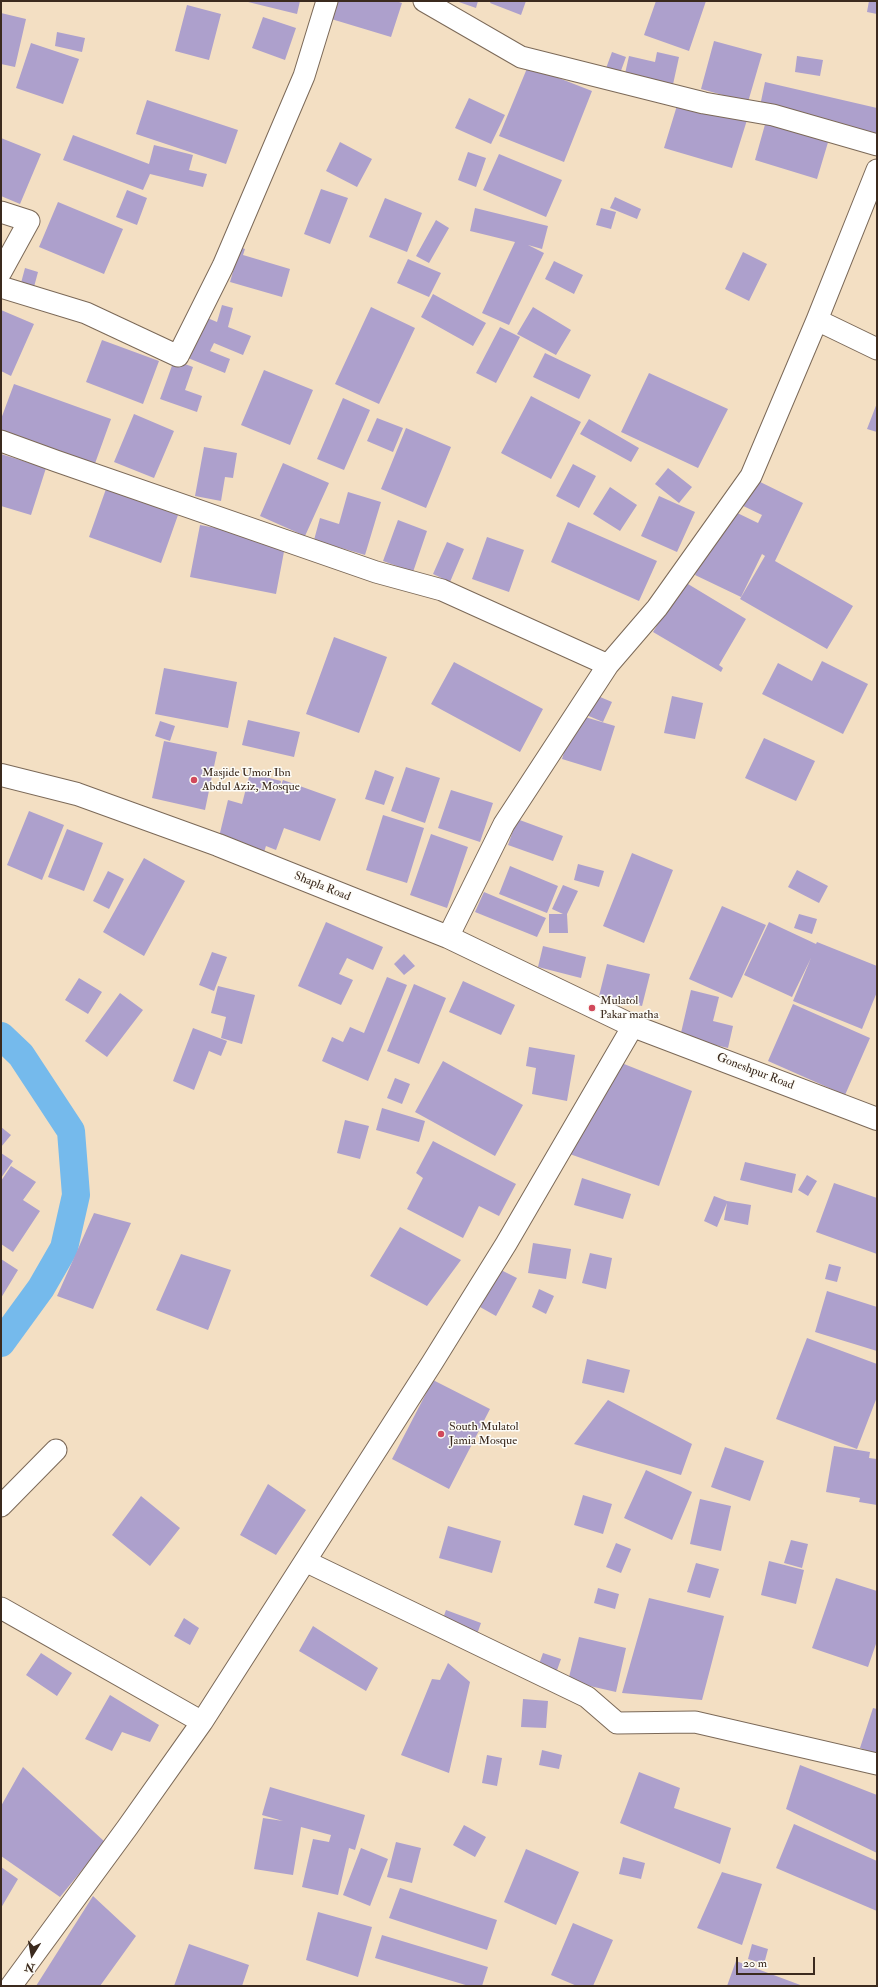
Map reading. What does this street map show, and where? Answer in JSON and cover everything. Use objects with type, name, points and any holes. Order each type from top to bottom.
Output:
[{"type":"street","points":[[1,287],[86,313],[178,356],[223,266],[304,76],[327,1]]},
{"type":"street","points":[[424,1],[521,57],[704,103],[773,115],[877,145]]},
{"type":"street","points":[[448,937],[504,824],[608,665],[657,608],[751,476],[817,320],[877,170]]},
{"type":"street","points":[[1,212],[30,221],[1,272]]},
{"type":"street","points":[[817,320],[877,349]]},
{"type":"street","points":[[1,441],[376,572],[442,590],[608,665]]},
{"type":"street","name":"Shapla Road","points":[[1,775],[77,794],[218,845],[448,937],[633,1026]]},
{"type":"street","points":[[11,1986],[127,1828],[202,1722],[506,1244],[633,1026]]},
{"type":"street","name":"Goneshpur Road","points":[[633,1026],[877,1119]]},
{"type":"street","points":[[1,1506],[56,1450]]},
{"type":"street","points":[[305,1561],[587,1697],[617,1723],[695,1722],[877,1764]]},
{"type":"street","points":[[1,1608],[202,1722]]},
{"type":"building","points":[[244,1],[300,1],[297,14]]},
{"type":"building","points":[[334,1],[396,1],[402,3],[391,37],[328,18]]},
{"type":"building","points":[[456,1],[478,1],[476,8]]},
{"type":"building","points":[[491,1],[526,1],[521,15],[490,3]]},
{"type":"building","points":[[656,1],[706,1],[689,51],[644,35]]},
{"type":"building","points":[[869,1],[877,1],[877,14],[867,12]]},
{"type":"building","points":[[187,5],[221,14],[209,60],[175,51]]},
{"type":"building","points":[[1,13],[26,19],[15,67],[1,64]]},
{"type":"building","points":[[263,17],[296,28],[285,60],[252,48]]},
{"type":"building","points":[[57,32],[85,38],[82,52],[55,46]]},
{"type":"building","points":[[714,41],[762,54],[748,102],[701,89]]},
{"type":"building","points":[[31,43],[79,59],[63,104],[16,88]]},
{"type":"building","points":[[612,52],[626,57],[615,87],[601,82]]},
{"type":"building","points":[[657,52],[679,57],[672,89],[624,78],[629,56],[655,62]]},
{"type":"building","points":[[797,56],[823,60],[820,76],[795,72]]},
{"type":"building","points":[[528,66],[592,91],[564,162],[499,136]]},
{"type":"building","points":[[765,82],[877,108],[877,134],[760,106]]},
{"type":"building","points":[[469,98],[505,115],[491,144],[455,128]]},
{"type":"building","points":[[679,99],[747,120],[732,168],[664,148]]},
{"type":"building","points":[[147,100],[238,130],[226,164],[136,134]]},
{"type":"building","points":[[766,121],[829,139],[817,179],[755,160]]},
{"type":"building","points":[[73,135],[149,164],[154,145],[193,155],[189,170],[207,174],[203,187],[150,174],[143,190],[63,160]]},
{"type":"building","points":[[1,138],[41,154],[20,204],[1,196]]},
{"type":"building","points":[[340,142],[372,159],[357,187],[326,171]]},
{"type":"building","points":[[468,152],[486,158],[476,187],[458,180]]},
{"type":"building","points":[[499,154],[562,180],[546,217],[483,190]]},
{"type":"building","points":[[321,189],[348,198],[330,244],[304,234]]},
{"type":"building","points":[[127,190],[147,198],[137,225],[116,217]]},
{"type":"building","points":[[615,197],[641,209],[637,219],[610,208]]},
{"type":"building","points":[[385,198],[422,213],[407,252],[369,237]]},
{"type":"building","points":[[58,202],[123,229],[104,274],[39,247]]},
{"type":"building","points":[[475,208],[548,226],[542,249],[528,245],[544,253],[509,325],[482,313],[515,242],[470,231]]},
{"type":"building","points":[[601,208],[616,212],[611,229],[596,225]]},
{"type":"building","points":[[436,220],[449,228],[429,263],[416,256]]},
{"type":"building","points":[[228,242],[245,249],[243,255],[290,269],[282,297],[230,282],[236,261]]},
{"type":"building","points":[[743,252],[767,264],[749,301],[725,289]]},
{"type":"building","points":[[408,259],[441,273],[429,297],[397,283]]},
{"type":"building","points":[[554,261],[583,275],[574,294],[545,279]]},
{"type":"building","points":[[25,268],[38,272],[34,287],[21,283]]},
{"type":"building","points":[[433,294],[486,323],[473,346],[421,317]]},
{"type":"building","points":[[222,305],[233,308],[228,327],[251,336],[243,355],[214,343],[210,351],[230,359],[225,373],[188,358],[205,317],[217,322]]},
{"type":"building","points":[[371,307],[415,328],[379,404],[335,384]]},
{"type":"building","points":[[533,307],[571,330],[556,355],[517,334]]},
{"type":"building","points":[[1,310],[34,324],[11,376],[1,371]]},
{"type":"building","points":[[500,327],[520,337],[496,383],[476,373]]},
{"type":"building","points":[[102,340],[159,361],[143,404],[86,382]]},
{"type":"building","points":[[545,353],[591,375],[579,399],[533,377]]},
{"type":"building","points":[[174,360],[193,367],[185,390],[202,396],[197,412],[160,399]]},
{"type":"building","points":[[264,370],[313,390],[290,445],[241,425]]},
{"type":"building","points":[[649,373],[728,409],[698,468],[621,432]]},
{"type":"building","points":[[14,384],[111,419],[93,469],[1,436],[1,419]]},
{"type":"building","points":[[531,396],[581,422],[551,479],[501,453]]},
{"type":"building","points":[[343,398],[370,410],[344,470],[317,459]]},
{"type":"building","points":[[877,403],[877,432],[867,429]]},
{"type":"building","points":[[134,414],[174,431],[154,478],[114,462]]},
{"type":"building","points":[[377,418],[403,428],[393,452],[367,441]]},
{"type":"building","points":[[589,419],[639,448],[631,462],[580,434]]},
{"type":"building","points":[[406,428],[451,447],[426,508],[381,489]]},
{"type":"building","points":[[204,447],[237,453],[233,478],[225,477],[221,501],[195,496]]},
{"type":"building","points":[[1,454],[46,468],[31,515],[1,506]]},
{"type":"building","points":[[283,463],[329,483],[305,536],[260,516]]},
{"type":"building","points":[[573,464],[596,476],[579,508],[556,496]]},
{"type":"building","points":[[668,468],[692,487],[679,503],[655,484]]},
{"type":"building","points":[[748,476],[803,503],[775,561],[853,606],[827,649],[740,599],[765,556],[762,554],[741,597],[695,575],[727,508],[758,523],[762,515],[735,502]]},
{"type":"building","points":[[610,487],[637,505],[620,531],[593,514]]},
{"type":"building","points":[[106,489],[178,515],[161,563],[89,537]]},
{"type":"building","points":[[348,492],[381,502],[365,555],[314,540],[320,518],[339,524]]},
{"type":"building","points":[[659,496],[695,512],[677,552],[641,536]]},
{"type":"building","points":[[398,520],[427,531],[413,572],[383,561]]},
{"type":"building","points":[[568,522],[657,561],[639,601],[551,562]]},
{"type":"building","points":[[200,525],[286,541],[276,594],[190,577]]},
{"type":"building","points":[[487,537],[524,550],[509,592],[472,579]]},
{"type":"building","points":[[447,542],[464,549],[450,582],[433,574]]},
{"type":"building","points":[[683,581],[746,619],[719,665],[723,668],[721,672],[653,632]]},
{"type":"building","points":[[334,637],[387,657],[359,733],[306,714]]},
{"type":"building","points":[[822,661],[868,684],[843,734],[762,694],[778,663],[812,681]]},
{"type":"building","points":[[454,662],[543,709],[520,752],[431,704]]},
{"type":"building","points":[[164,668],[237,682],[228,728],[155,714]]},
{"type":"building","points":[[593,694],[612,702],[603,722],[584,714]]},
{"type":"building","points":[[672,696],[703,703],[695,739],[664,733]]},
{"type":"building","points":[[575,714],[615,726],[601,771],[562,759]]},
{"type":"building","points":[[248,720],[300,732],[294,757],[242,745]]},
{"type":"building","points":[[160,721],[175,726],[170,741],[155,736]]},
{"type":"building","points":[[764,738],[815,761],[796,801],[745,778]]},
{"type":"building","points":[[164,741],[217,752],[205,810],[152,798]]},
{"type":"building","points":[[406,767],[440,778],[425,823],[391,811]]},
{"type":"building","points":[[375,770],[394,777],[384,805],[365,799]]},
{"type":"building","points":[[250,773],[281,781],[280,788],[283,780],[336,799],[320,841],[284,828],[276,850],[266,846],[264,852],[218,841],[228,800],[242,804]]},
{"type":"building","points":[[451,790],[493,803],[480,842],[438,828]]},
{"type":"building","points":[[29,811],[64,825],[42,880],[7,865]]},
{"type":"building","points":[[383,815],[424,828],[407,883],[366,870]]},
{"type":"building","points":[[517,819],[563,836],[553,861],[508,845]]},
{"type":"building","points":[[67,829],[103,843],[84,891],[48,877]]},
{"type":"building","points":[[431,834],[468,847],[447,908],[410,895]]},
{"type":"building","points":[[632,853],[673,870],[644,943],[603,926]]},
{"type":"building","points":[[144,858],[185,881],[144,956],[103,932]]},
{"type":"building","points":[[578,864],[604,871],[599,887],[574,880]]},
{"type":"building","points":[[510,866],[558,886],[547,913],[499,894]]},
{"type":"building","points":[[797,870],[828,886],[819,903],[788,887]]},
{"type":"building","points":[[108,871],[124,879],[109,909],[93,901]]},
{"type":"building","points":[[563,885],[578,891],[567,914],[568,933],[549,933],[549,914],[563,914],[552,909]]},
{"type":"building","points":[[484,892],[546,918],[537,937],[475,912]]},
{"type":"building","points":[[722,906],[766,925],[732,998],[689,979]]},
{"type":"building","points":[[799,914],[817,919],[812,934],[794,928]]},
{"type":"building","points":[[326,922],[383,947],[373,970],[347,958],[339,974],[353,980],[341,1005],[298,986]]},
{"type":"building","points":[[769,922],[816,944],[817,942],[877,966],[877,992],[862,1029],[793,1001],[811,958],[792,997],[744,975]]},
{"type":"building","points":[[543,946],[586,957],[581,978],[538,967]]},
{"type":"building","points":[[212,952],[227,957],[214,991],[199,985]]},
{"type":"building","points":[[404,954],[415,966],[404,975],[394,964]]},
{"type":"building","points":[[607,964],[650,974],[642,1006],[599,996]]},
{"type":"building","points":[[387,977],[407,985],[368,1081],[322,1061],[332,1037],[343,1042],[350,1027],[364,1033]]},
{"type":"building","points":[[79,978],[102,992],[88,1014],[65,1000]]},
{"type":"building","points":[[463,981],[515,1005],[501,1035],[449,1012]]},
{"type":"building","points":[[414,984],[446,998],[419,1064],[387,1051]]},
{"type":"building","points":[[218,986],[255,995],[242,1044],[221,1038],[226,1017],[211,1013]]},
{"type":"building","points":[[691,990],[719,997],[713,1021],[733,1026],[728,1048],[680,1037]]},
{"type":"building","points":[[120,993],[143,1010],[107,1057],[85,1041]]},
{"type":"building","points":[[793,1004],[870,1038],[845,1095],[768,1061]]},
{"type":"building","points":[[193,1028],[227,1041],[221,1056],[209,1051],[194,1090],[173,1081]]},
{"type":"building","points":[[529,1047],[575,1055],[567,1101],[532,1094],[536,1068],[526,1066]]},
{"type":"building","points":[[443,1061],[523,1105],[495,1156],[415,1112]]},
{"type":"building","points":[[619,1062],[692,1091],[659,1186],[567,1153]]},
{"type":"building","points":[[395,1078],[410,1084],[402,1104],[387,1098]]},
{"type":"building","points":[[382,1108],[425,1121],[419,1142],[376,1130]]},
{"type":"building","points":[[345,1120],[369,1126],[360,1159],[337,1153]]},
{"type":"building","points":[[1,1127],[11,1135],[1,1147]]},
{"type":"building","points":[[433,1141],[516,1184],[499,1216],[479,1206],[463,1238],[407,1209],[423,1178],[416,1173]]},
{"type":"building","points":[[1,1153],[13,1161],[1,1178]]},
{"type":"building","points":[[745,1162],[796,1174],[792,1193],[740,1180]]},
{"type":"building","points":[[11,1166],[36,1182],[23,1200],[40,1211],[13,1252],[1,1244],[1,1181]]},
{"type":"building","points":[[807,1175],[817,1181],[808,1196],[798,1190]]},
{"type":"building","points":[[582,1178],[631,1194],[623,1219],[574,1205]]},
{"type":"building","points":[[834,1183],[877,1198],[877,1254],[816,1232]]},
{"type":"building","points":[[714,1196],[727,1201],[751,1205],[748,1225],[724,1220],[727,1203],[717,1227],[704,1221]]},
{"type":"building","points":[[94,1213],[131,1223],[93,1309],[57,1296]]},
{"type":"building","points":[[400,1227],[461,1260],[427,1306],[370,1276]]},
{"type":"building","points":[[533,1243],[571,1249],[566,1279],[528,1273]]},
{"type":"building","points":[[590,1253],[612,1258],[606,1289],[582,1283]]},
{"type":"building","points":[[181,1254],[231,1270],[208,1330],[156,1310]]},
{"type":"building","points":[[1,1259],[18,1270],[1,1298]]},
{"type":"building","points":[[829,1264],[841,1267],[837,1282],[825,1279]]},
{"type":"building","points":[[501,1270],[517,1278],[496,1316],[480,1307]]},
{"type":"building","points":[[539,1289],[554,1296],[546,1314],[532,1307]]},
{"type":"building","points":[[827,1291],[877,1307],[877,1351],[815,1332]]},
{"type":"building","points":[[807,1338],[877,1364],[877,1397],[857,1449],[776,1419]]},
{"type":"building","points":[[587,1359],[630,1370],[624,1393],[582,1383]]},
{"type":"building","name":"South Mulatol Jamia Mosque","points":[[433,1380],[490,1409],[449,1489],[392,1459]]},
{"type":"building","points":[[608,1400],[692,1444],[681,1475],[574,1444]]},
{"type":"building","points":[[834,1446],[870,1452],[869,1458],[877,1459],[877,1505],[859,1502],[860,1498],[826,1492]]},
{"type":"building","points":[[725,1447],[764,1461],[750,1501],[711,1487]]},
{"type":"building","points":[[646,1470],[692,1492],[672,1540],[624,1518]]},
{"type":"building","points":[[268,1484],[306,1510],[276,1555],[240,1535]]},
{"type":"building","points":[[583,1495],[612,1504],[603,1534],[574,1525]]},
{"type":"building","points":[[141,1496],[180,1528],[150,1566],[112,1535]]},
{"type":"building","points":[[700,1499],[731,1506],[721,1551],[690,1544]]},
{"type":"building","points":[[448,1526],[501,1541],[492,1573],[439,1558]]},
{"type":"building","points":[[791,1540],[808,1544],[802,1568],[784,1563]]},
{"type":"building","points":[[616,1543],[631,1549],[621,1573],[606,1567]]},
{"type":"building","points":[[769,1561],[804,1570],[796,1604],[761,1595]]},
{"type":"building","points":[[696,1563],[719,1569],[710,1598],[687,1592]]},
{"type":"building","points":[[836,1578],[877,1591],[877,1641],[868,1667],[812,1648]]},
{"type":"building","points":[[598,1588],[619,1594],[615,1609],[594,1603]]},
{"type":"building","points":[[649,1598],[724,1616],[702,1700],[622,1693]]},
{"type":"building","points":[[446,1610],[481,1623],[475,1640],[440,1627]]},
{"type":"building","points":[[184,1618],[199,1628],[190,1645],[174,1636]]},
{"type":"building","points":[[313,1626],[378,1668],[366,1691],[299,1651]]},
{"type":"building","points":[[579,1637],[626,1648],[616,1692],[568,1681]]},
{"type":"building","points":[[41,1653],[72,1673],[57,1696],[26,1675]]},
{"type":"building","points":[[543,1653],[561,1659],[556,1673],[538,1667]]},
{"type":"building","points":[[448,1663],[470,1682],[449,1773],[401,1755],[432,1679],[440,1680]]},
{"type":"building","points":[[110,1695],[159,1725],[150,1742],[122,1732],[112,1751],[85,1739]]},
{"type":"building","points":[[523,1699],[548,1701],[546,1728],[521,1727]]},
{"type":"building","points":[[873,1708],[877,1709],[877,1754],[860,1748]]},
{"type":"building","points":[[542,1750],[562,1755],[559,1769],[539,1765]]},
{"type":"building","points":[[487,1755],[502,1758],[497,1786],[482,1783]]},
{"type":"building","points":[[800,1765],[877,1795],[877,1853],[786,1809]]},
{"type":"building","points":[[23,1767],[105,1842],[60,1897],[1,1856],[1,1806]]},
{"type":"building","points":[[639,1772],[680,1788],[674,1808],[731,1828],[720,1864],[620,1823]]},
{"type":"building","points":[[270,1787],[365,1815],[355,1850],[349,1848],[338,1895],[302,1887],[313,1839],[329,1842],[331,1835],[301,1827],[293,1875],[254,1869],[263,1818],[283,1821],[262,1815]]},
{"type":"building","points":[[794,1824],[877,1861],[877,1911],[776,1868]]},
{"type":"building","points":[[464,1825],[486,1837],[475,1857],[453,1845]]},
{"type":"building","points":[[396,1842],[421,1848],[412,1883],[387,1877]]},
{"type":"building","points":[[361,1848],[388,1859],[370,1906],[343,1895]]},
{"type":"building","points":[[526,1849],[579,1872],[556,1925],[504,1902]]},
{"type":"building","points":[[623,1857],[645,1863],[641,1879],[619,1874]]},
{"type":"building","points":[[1,1867],[18,1879],[1,1908]]},
{"type":"building","points":[[722,1872],[762,1884],[742,1945],[697,1928]]},
{"type":"building","points":[[400,1888],[497,1920],[487,1950],[389,1918]]},
{"type":"building","points":[[93,1896],[136,1936],[100,1986],[36,1986]]},
{"type":"building","points":[[318,1912],[372,1927],[358,1977],[306,1960]]},
{"type":"building","points":[[573,1923],[613,1940],[593,1986],[577,1986],[551,1975]]},
{"type":"building","points":[[382,1935],[488,1967],[482,1986],[469,1986],[375,1958]]},
{"type":"building","points":[[189,1944],[249,1965],[242,1986],[174,1986]]},
{"type":"building","points":[[752,1944],[768,1949],[764,1964],[748,1959]]},
{"type":"building","points":[[736,1961],[803,1986],[727,1986]]},
{"type":"waterway","points":[[1,1036],[21,1055],[71,1131],[76,1195],[64,1248],[41,1288],[1,1343]]},
{"type":"place","name":"Masjide Umor Ibn Abdul Aziz, Mosque","points":[[194,780]]},
{"type":"place","name":"Mulatol Pakar matha","points":[[592,1008]]},
{"type":"place","name":"South Mulatol Jamia Mosque","points":[[441,1434]]}]
